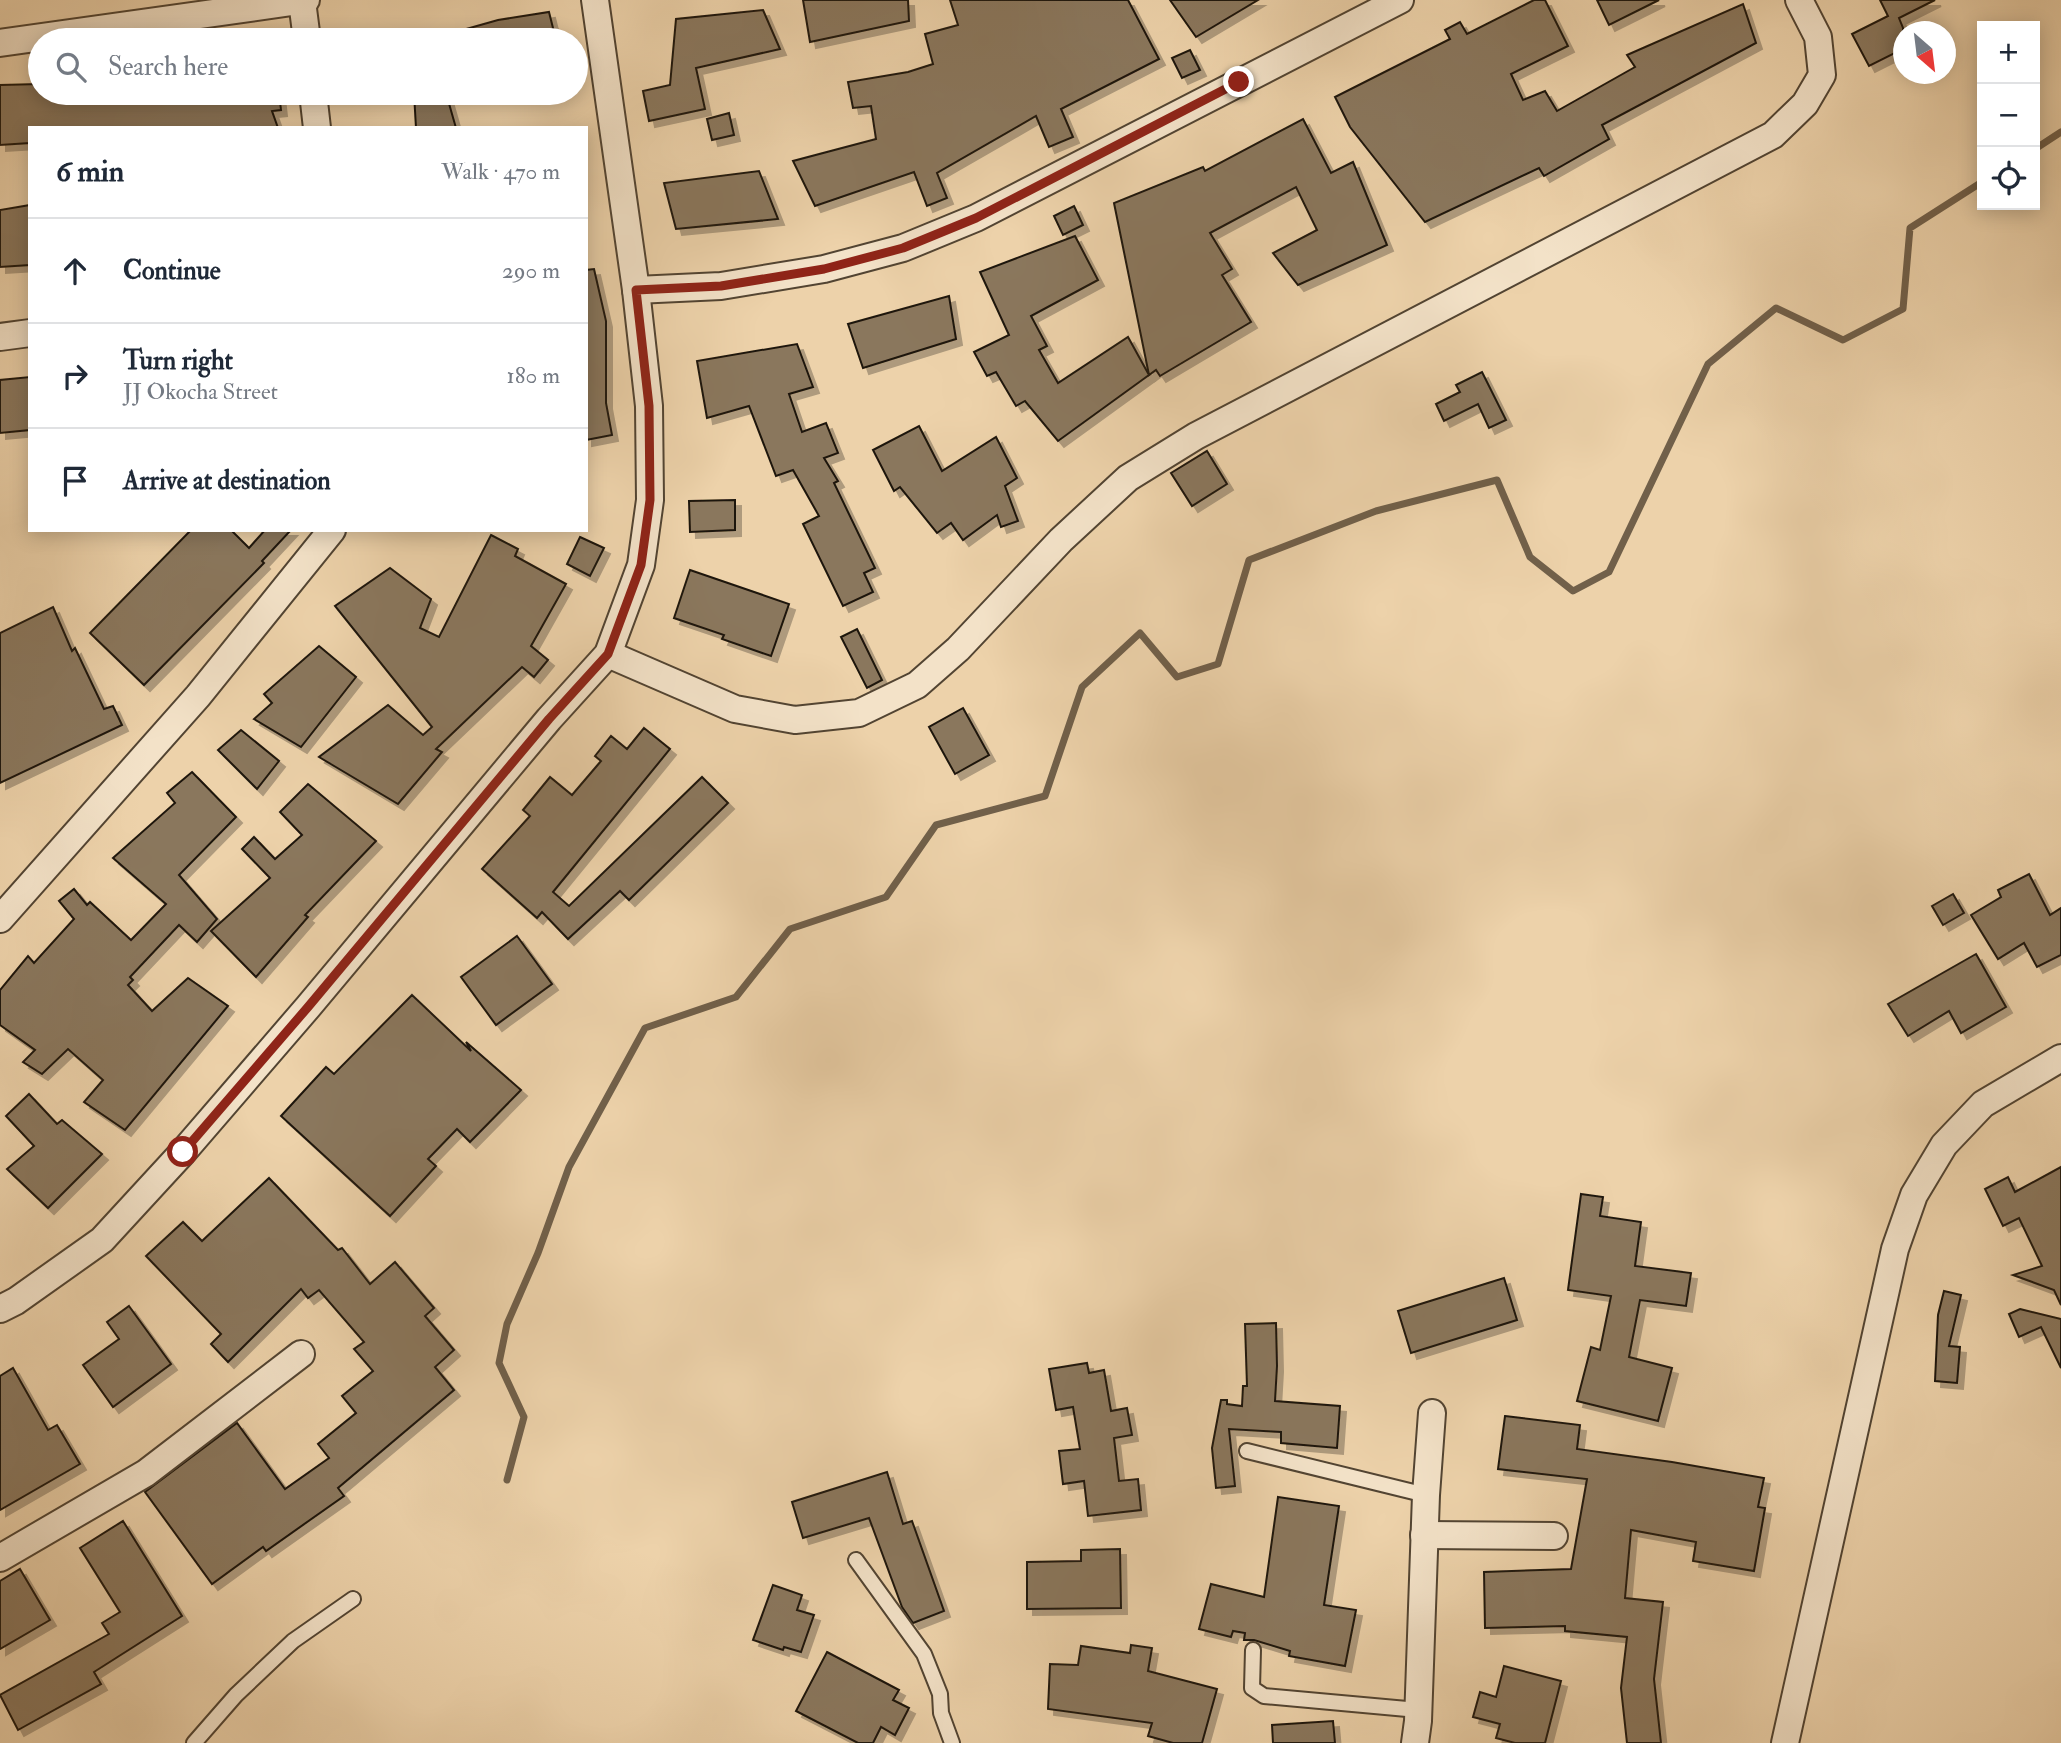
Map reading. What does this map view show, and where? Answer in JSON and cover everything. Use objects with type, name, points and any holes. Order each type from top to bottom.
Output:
[{"type":"street","points":[[106,28],[304,0],[306,28]]},
{"type":"street","points":[[0,1309],[16,1301],[102,1240],[183,1152],[549,719],[608,654],[641,565],[650,500],[649,406],[636,290],[595,0]]},
{"type":"street","points":[[636,290],[721,286],[824,269],[903,248],[976,218],[1400,0]]},
{"type":"street","points":[[608,654],[734,709],[795,720],[859,713],[917,685],[958,649],[1061,540],[1128,478],[1196,436],[1773,135],[1805,104],[1822,75],[1818,37],[1799,0]]},
{"type":"street","points":[[0,43],[28,39]]},
{"type":"street","points":[[314,105],[317,126]]},
{"type":"street","points":[[0,337],[28,333]]},
{"type":"street","points":[[2,912],[198,696],[330,532]]},
{"type":"street","points":[[1785,1743],[1895,1249],[1914,1195],[1944,1144],[1983,1104],[2061,1058]]},
{"type":"street","points":[[0,1558],[146,1473],[301,1354]]},
{"type":"street","points":[[1415,1743],[1432,1413]]},
{"type":"street","points":[[1424,1535],[1554,1536]]},
{"type":"lane","points":[[1247,1451],[1426,1495]]},
{"type":"lane","points":[[856,1560],[924,1654],[940,1694],[942,1713],[952,1743]]},
{"type":"lane","points":[[194,1743],[236,1695],[293,1641],[353,1599]]},
{"type":"lane","points":[[1253,1650],[1252,1688],[1264,1696],[1418,1710]]},
{"type":"building","points":[[803,0],[908,0],[909,21],[810,42]]},
{"type":"building","points":[[950,0],[1128,0],[1159,59],[1061,109],[1073,137],[1049,147],[1036,116],[937,173],[947,198],[927,206],[914,172],[815,206],[793,161],[876,139],[871,106],[853,108],[848,82],[908,72],[933,64],[925,34],[958,25]]},
{"type":"building","points":[[1170,0],[1258,0],[1196,37]]},
{"type":"building","points":[[1534,0],[1545,0],[1568,46],[1511,74],[1523,100],[1545,91],[1557,111],[1635,67],[1627,55],[1743,4],[1756,43],[1602,125],[1609,139],[1544,176],[1539,168],[1425,222],[1350,127],[1335,97],[1450,39],[1445,30],[1460,22],[1467,34]]},
{"type":"building","points":[[1597,0],[1659,0],[1609,25]]},
{"type":"building","points":[[1880,0],[1935,0],[1899,18],[1900,21],[1893,21],[1893,54],[1869,66],[1852,34],[1888,16]]},
{"type":"building","points":[[763,10],[780,49],[696,68],[705,109],[649,121],[643,91],[670,85],[676,19]]},
{"type":"building","points":[[549,12],[553,28],[470,28],[498,20]]},
{"type":"building","points":[[1190,50],[1200,70],[1182,78],[1172,58]]},
{"type":"building","points":[[28,84],[28,105],[280,105],[281,110],[272,111],[277,126],[28,126],[28,143],[0,145],[0,85]]},
{"type":"building","points":[[415,105],[449,105],[455,126],[416,126]]},
{"type":"building","points":[[729,113],[734,135],[712,140],[707,119]]},
{"type":"building","points":[[1303,119],[1331,173],[1353,162],[1387,245],[1298,285],[1273,253],[1317,230],[1296,187],[1210,233],[1232,269],[1222,275],[1251,322],[1160,376],[1156,370],[1149,375],[1114,203],[1203,167],[1205,171]]},
{"type":"building","points":[[759,171],[778,219],[676,229],[664,183]]},
{"type":"building","points":[[28,205],[28,265],[0,267],[0,210]]},
{"type":"building","points":[[1074,206],[1083,225],[1063,235],[1054,216]]},
{"type":"building","points":[[1075,236],[1098,280],[1031,316],[1047,346],[1039,350],[1058,383],[1128,337],[1149,375],[1058,441],[1025,401],[1016,406],[996,372],[987,376],[974,352],[1009,335],[980,272]]},
{"type":"building","points":[[594,269],[606,321],[606,403],[612,435],[588,440],[588,270]]},
{"type":"building","points":[[949,296],[956,339],[863,368],[848,324]]},
{"type":"building","points":[[797,344],[813,387],[789,394],[802,432],[826,423],[838,453],[824,458],[838,481],[834,483],[875,568],[864,573],[873,592],[843,606],[803,524],[819,516],[793,470],[776,476],[749,406],[707,418],[697,361]]},
{"type":"building","points":[[1482,372],[1506,420],[1489,428],[1478,404],[1444,421],[1436,404],[1460,392],[1456,385]]},
{"type":"building","points":[[28,377],[28,430],[0,433],[0,380]]},
{"type":"building","points":[[919,426],[942,471],[996,437],[1017,478],[1005,486],[1018,521],[1001,527],[997,515],[963,540],[951,523],[937,533],[900,487],[894,491],[873,450]]},
{"type":"building","points":[[1207,451],[1227,484],[1192,506],[1171,473]]},
{"type":"building","points":[[735,500],[735,530],[690,532],[689,501]]},
{"type":"building","points":[[189,532],[233,532],[249,548],[263,532],[289,532],[262,561],[264,563],[144,685],[90,633]]},
{"type":"building","points":[[491,535],[518,549],[515,556],[566,584],[531,646],[548,660],[534,677],[522,667],[436,749],[442,752],[398,804],[319,757],[388,705],[423,735],[432,727],[335,606],[390,568],[431,599],[420,628],[439,637]]},
{"type":"building","points":[[580,537],[604,548],[590,576],[567,564]]},
{"type":"building","points":[[690,570],[789,604],[771,656],[722,639],[724,635],[674,618]]},
{"type":"building","points":[[53,607],[72,651],[75,648],[104,709],[113,706],[122,725],[0,783],[0,633]]},
{"type":"building","points":[[857,629],[882,680],[867,688],[841,637]]},
{"type":"building","points":[[319,646],[356,677],[301,747],[254,719],[272,703],[264,694]]},
{"type":"building","points":[[963,708],[989,755],[955,774],[929,727]]},
{"type":"building","points":[[644,728],[670,749],[553,892],[569,906],[702,777],[728,803],[629,900],[620,891],[568,939],[542,912],[537,918],[482,869],[530,816],[523,810],[550,777],[572,795],[601,761],[595,756],[611,736],[627,749]]},
{"type":"building","points":[[241,730],[279,761],[257,789],[218,750]]},
{"type":"building","points":[[192,772],[236,817],[179,875],[217,919],[197,942],[179,925],[130,977],[133,980],[128,985],[152,1011],[188,978],[228,1006],[125,1130],[84,1102],[103,1080],[68,1049],[42,1074],[23,1062],[35,1050],[0,1025],[0,990],[28,956],[34,963],[74,919],[59,901],[74,889],[87,905],[90,902],[131,940],[166,904],[113,858],[175,803],[167,793]]},
{"type":"building","points":[[308,784],[376,841],[305,915],[308,917],[256,977],[211,931],[270,878],[242,849],[254,837],[275,859],[302,835],[280,812]]},
{"type":"building","points":[[2029,874],[2050,915],[2061,908],[2061,955],[2037,967],[2024,943],[1998,959],[1971,915],[2001,897],[1998,890]]},
{"type":"building","points":[[1953,894],[1964,913],[1943,925],[1932,906]]},
{"type":"building","points":[[517,936],[552,984],[496,1025],[461,977]]},
{"type":"building","points":[[1976,954],[2006,1007],[1961,1033],[1949,1011],[1908,1036],[1888,1004]]},
{"type":"building","points":[[412,995],[471,1051],[466,1042],[521,1090],[470,1142],[457,1129],[428,1159],[436,1166],[390,1216],[281,1116],[326,1067],[334,1074]]},
{"type":"building","points":[[29,1094],[57,1124],[62,1120],[102,1154],[48,1208],[7,1169],[34,1146],[6,1116]]},
{"type":"building","points":[[2061,1167],[2061,1305],[2054,1290],[2013,1275],[2042,1266],[2019,1218],[2003,1226],[1985,1189],[2008,1177],[2015,1192]]},
{"type":"building","points":[[269,1178],[338,1250],[342,1248],[370,1284],[395,1262],[434,1308],[425,1316],[454,1350],[435,1367],[454,1390],[338,1488],[344,1496],[266,1551],[263,1547],[212,1584],[145,1492],[237,1423],[285,1489],[329,1458],[318,1444],[356,1413],[342,1396],[373,1371],[354,1349],[364,1342],[319,1290],[308,1298],[301,1289],[228,1362],[211,1344],[221,1334],[146,1256],[183,1222],[202,1241]]},
{"type":"building","points":[[1581,1194],[1603,1197],[1600,1216],[1641,1222],[1635,1266],[1691,1273],[1686,1306],[1640,1300],[1629,1357],[1672,1368],[1658,1421],[1577,1401],[1591,1347],[1600,1350],[1611,1296],[1568,1290]]},
{"type":"building","points":[[1504,1278],[1517,1320],[1411,1353],[1398,1311]]},
{"type":"building","points":[[1944,1291],[1961,1295],[1949,1346],[1960,1347],[1957,1383],[1935,1381],[1938,1315]]},
{"type":"building","points":[[129,1306],[171,1364],[113,1407],[83,1365],[119,1339],[107,1322]]},
{"type":"building","points":[[2020,1309],[2061,1319],[2061,1368],[2041,1327],[2019,1337],[2009,1314]]},
{"type":"building","points":[[1276,1323],[1275,1401],[1340,1406],[1337,1448],[1281,1443],[1281,1432],[1229,1429],[1235,1486],[1216,1488],[1212,1448],[1221,1400],[1227,1400],[1227,1404],[1242,1406],[1243,1386],[1247,1386],[1245,1324]]},
{"type":"building","points":[[1087,1363],[1089,1373],[1104,1370],[1111,1411],[1127,1408],[1132,1435],[1114,1438],[1119,1481],[1138,1479],[1141,1510],[1088,1516],[1084,1481],[1063,1484],[1059,1451],[1080,1449],[1073,1407],[1056,1410],[1049,1369]]},
{"type":"building","points":[[13,1368],[48,1430],[57,1425],[80,1464],[0,1510],[0,1376]]},
{"type":"building","points":[[1505,1416],[1580,1425],[1577,1449],[1764,1478],[1758,1507],[1765,1508],[1754,1571],[1693,1561],[1696,1542],[1631,1530],[1625,1598],[1663,1602],[1654,1679],[1661,1743],[1627,1743],[1621,1688],[1627,1637],[1565,1631],[1565,1626],[1485,1628],[1484,1572],[1571,1569],[1587,1479],[1498,1469]]},
{"type":"building","points":[[887,1472],[903,1524],[912,1521],[944,1611],[913,1623],[902,1607],[869,1518],[803,1538],[792,1502]]},
{"type":"building","points":[[1278,1497],[1339,1506],[1324,1605],[1356,1610],[1345,1666],[1289,1656],[1290,1651],[1254,1640],[1244,1640],[1245,1633],[1233,1631],[1231,1637],[1199,1629],[1211,1584],[1264,1597]]},
{"type":"building","points":[[123,1521],[182,1616],[94,1672],[101,1684],[18,1730],[0,1695],[109,1634],[102,1623],[120,1612],[80,1548]]},
{"type":"building","points":[[1120,1549],[1121,1608],[1027,1609],[1027,1562],[1081,1561],[1081,1550]]},
{"type":"building","points":[[20,1569],[50,1620],[0,1649],[0,1581]]},
{"type":"building","points":[[773,1585],[802,1595],[797,1610],[814,1615],[801,1652],[784,1647],[783,1650],[753,1640]]},
{"type":"building","points":[[1131,1645],[1152,1648],[1148,1671],[1217,1689],[1202,1743],[1173,1743],[1148,1736],[1152,1723],[1048,1709],[1050,1664],[1078,1665],[1081,1646],[1130,1653]]},
{"type":"building","points":[[827,1652],[899,1690],[893,1700],[909,1708],[895,1735],[881,1727],[873,1743],[858,1743],[796,1711]]},
{"type":"building","points":[[1504,1666],[1561,1681],[1545,1743],[1515,1743],[1496,1738],[1500,1724],[1473,1717],[1480,1692],[1496,1697]]},
{"type":"building","points":[[1333,1721],[1335,1743],[1273,1743],[1272,1725]]},
{"type":"waterway","points":[[2038,147],[2061,132]]},
{"type":"waterway","points":[[507,1480],[524,1417],[499,1363],[507,1324],[538,1253],[569,1167],[645,1028],[736,997],[790,929],[886,897],[936,825],[1045,796],[1082,687],[1140,633],[1177,677],[1218,664],[1249,560],[1376,511],[1497,480],[1530,557],[1573,591],[1609,572],[1708,364],[1776,308],[1843,340],[1903,309],[1910,228],[1977,185]]},
{"type":"route","points":[[183,1152],[549,719],[608,654],[641,565],[650,500],[649,406],[636,290],[721,286],[824,269],[903,248],[976,218],[1239,82]]}]
